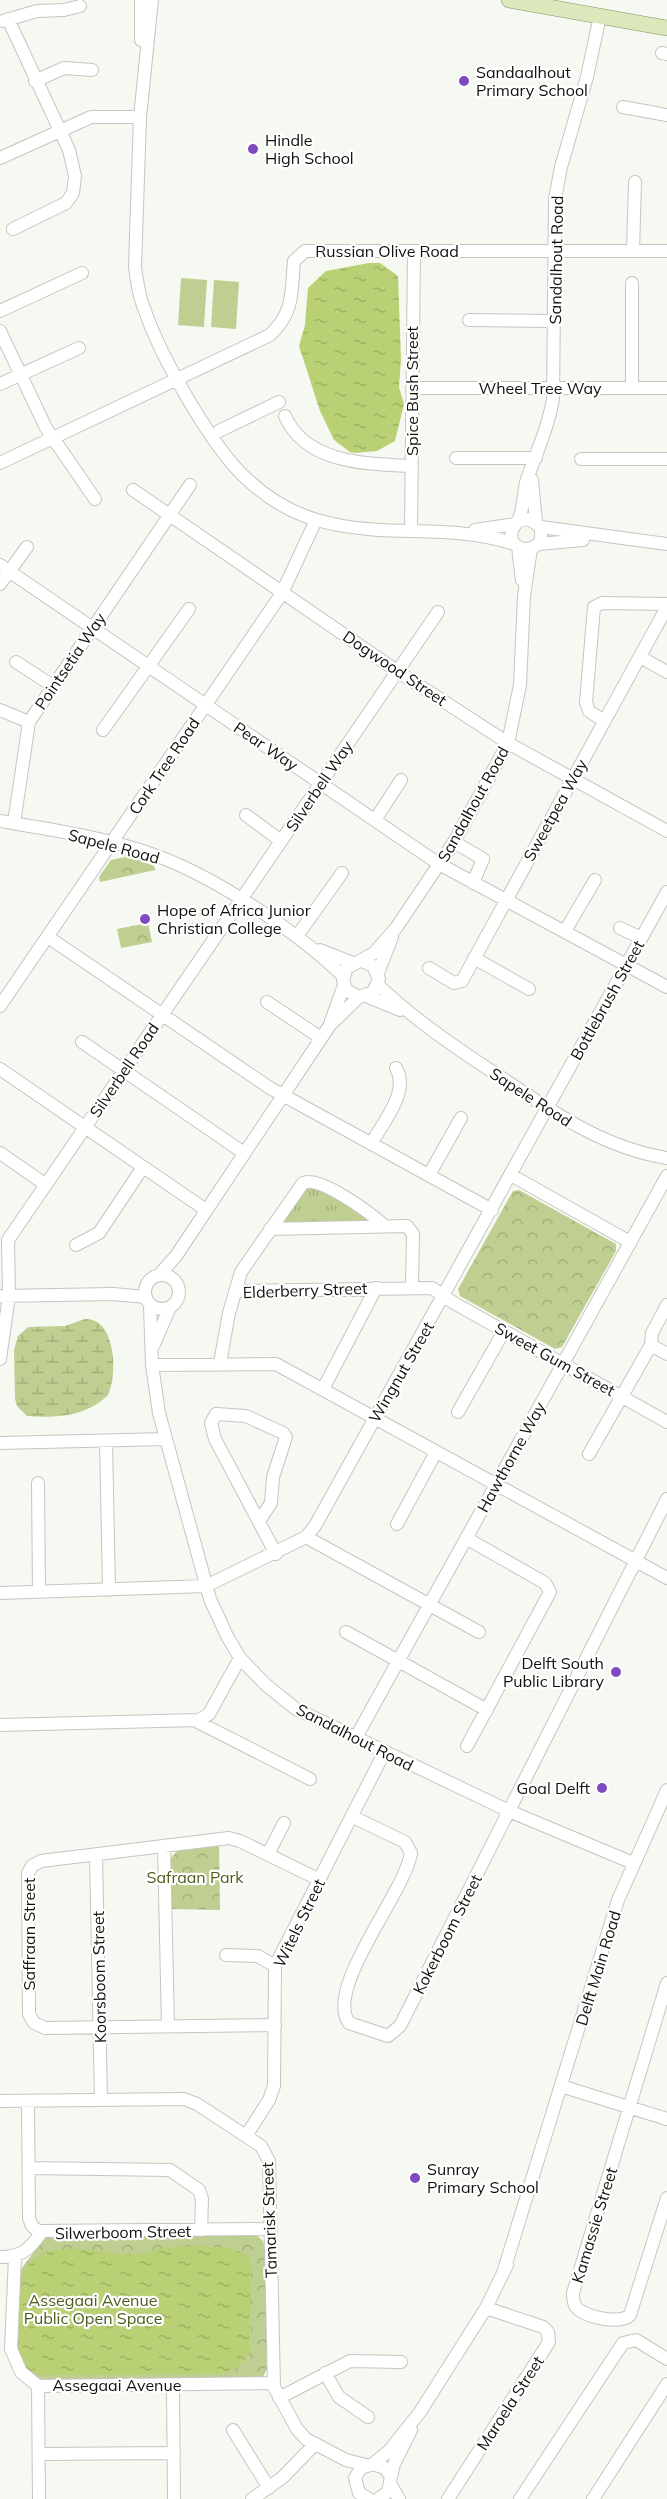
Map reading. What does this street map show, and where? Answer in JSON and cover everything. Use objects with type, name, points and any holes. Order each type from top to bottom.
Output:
[{"type":"main road","points":[[509,0],[667,28]]},
{"type":"street","points":[[141,0],[141,101]]},
{"type":"street","points":[[152,0],[140,117],[134,251],[138,290],[152,329],[179,379],[212,436],[233,465],[270,498],[316,520],[358,528],[459,533],[535,547],[609,538]]},
{"type":"street","points":[[13,230],[60,208],[71,198],[74,186],[74,165],[59,130],[4,21],[37,10],[64,10],[80,6]]},
{"type":"street","name":"Sandalhout Road","points":[[517,523],[533,464],[545,431],[555,389],[555,251],[558,181],[587,77],[600,16]]},
{"type":"street","points":[[35,81],[64,68],[92,70]]},
{"type":"street","points":[[623,107],[667,115]]},
{"type":"street","points":[[0,159],[59,130],[99,115],[140,117]]},
{"type":"street","points":[[633,251],[635,182]]},
{"type":"street","name":"Spice Bush Street","points":[[411,531],[414,250]]},
{"type":"street","name":"Russian Olive Road","points":[[179,379],[257,343],[277,329],[288,310],[294,289],[294,261],[301,252],[667,251]]},
{"type":"street","points":[[0,311],[82,273]]},
{"type":"street","points":[[632,388],[633,283]]},
{"type":"street","points":[[470,320],[555,321]]},
{"type":"street","points":[[0,331],[52,438],[95,498]]},
{"type":"street","points":[[0,384],[79,348]]},
{"type":"street","points":[[0,463],[179,379]]},
{"type":"street","name":"Wheel Tree Way","points":[[412,388],[667,388]]},
{"type":"street","points":[[219,431],[279,402]]},
{"type":"street","points":[[285,416],[302,440],[334,457],[357,463],[412,466]]},
{"type":"street","points":[[456,458],[533,464]]},
{"type":"street","points":[[581,459],[667,459]]},
{"type":"street","name":"Sandalhout Road","points":[[533,464],[538,524]]},
{"type":"street","name":"Pointsetia Way","points":[[14,823],[29,722],[190,484]]},
{"type":"street","name":"Dogwood Street","points":[[133,490],[397,671],[508,743],[667,831]]},
{"type":"street","points":[[459,533],[529,519],[538,524],[609,538],[667,543]]},
{"type":"street","name":"Cork Tree Road","points":[[0,1006],[282,593],[316,520]]},
{"type":"street","points":[[516,545],[512,532],[517,523]]},
{"type":"street","points":[[535,547],[543,536],[538,524]]},
{"type":"street","name":"Sandalhout Road","points":[[516,545],[524,596]]},
{"type":"street","points":[[0,584],[4,568],[27,547]]},
{"type":"street","name":"Sandalhout Road","points":[[358,962],[374,953],[396,928],[440,864],[508,743],[520,685],[524,596],[535,547]]},
{"type":"street","name":"Pear Way","points":[[4,568],[440,864],[667,987]]},
{"type":"street","points":[[604,721],[589,711],[586,702],[594,607],[602,603],[667,605]]},
{"type":"street","name":"Sweetpea Way","points":[[429,968],[458,983],[474,958],[667,605]]},
{"type":"street","points":[[103,730],[189,609]]},
{"type":"street","name":"Silverbell Way","points":[[241,900],[438,612]]},
{"type":"street","points":[[640,657],[667,672]]},
{"type":"street","points":[[16,662],[53,686]]},
{"type":"street","points":[[0,710],[29,722]]},
{"type":"street","points":[[375,820],[401,780]]},
{"type":"street","points":[[246,815],[281,841]]},
{"type":"street","name":"Sapele Road","points":[[0,821],[112,843],[177,864],[241,900],[313,947],[343,980]]},
{"type":"street","points":[[454,842],[483,859],[473,883]]},
{"type":"street","points":[[297,936],[342,873]]},
{"type":"street","points":[[565,931],[595,880]]},
{"type":"street","name":"Bottlebrush Street","points":[[547,1108],[667,892]]},
{"type":"street","name":"Silverbell Road","points":[[4,1238],[46,1185],[241,900]]},
{"type":"street","name":"Sandalhout Road","points":[[378,979],[396,928]]},
{"type":"street","points":[[620,928],[641,938]]},
{"type":"street","points":[[48,937],[283,1094],[492,1210]]},
{"type":"street","name":"Sapele Road","points":[[313,947],[358,962]]},
{"type":"street","points":[[474,958],[529,989]]},
{"type":"street","points":[[152,1348],[148,1301],[154,1279],[176,1256],[330,1025],[363,996],[378,979],[370,963],[358,962],[343,980],[330,1025]]},
{"type":"street","name":"Sapele Road","points":[[378,979],[406,1012],[434,1034],[547,1108],[606,1141],[667,1158]]},
{"type":"street","points":[[343,980],[350,993],[363,996]]},
{"type":"street","name":"Sapele Road","points":[[363,996],[406,1012]]},
{"type":"street","points":[[267,1002],[321,1038]]},
{"type":"street","points":[[82,1041],[244,1153]]},
{"type":"street","points":[[371,1144],[400,1092],[401,1080],[396,1068]]},
{"type":"street","points":[[0,1069],[206,1210]]},
{"type":"street","name":"Wingnut Street","points":[[206,1586],[276,1554],[306,1537],[315,1526],[547,1108]]},
{"type":"street","points":[[429,1175],[461,1118]]},
{"type":"street","points":[[0,1153],[46,1185]]},
{"type":"street","points":[[76,1245],[94,1238],[143,1167]]},
{"type":"street","points":[[511,1175],[630,1242]]},
{"type":"street","name":"Hawthorne Way","points":[[355,1739],[667,1176]]},
{"type":"street","points":[[235,1291],[241,1272],[270,1229],[300,1187],[310,1181],[368,1211],[385,1226]]},
{"type":"street","points":[[270,1229],[404,1226],[412,1231],[412,1287]]},
{"type":"street","points":[[0,1359],[5,1296],[4,1238]]},
{"type":"street","points":[[152,1348],[170,1307],[179,1296],[176,1282],[176,1256]]},
{"type":"street","points":[[113,1294],[165,1276],[176,1282]]},
{"type":"street","name":"Elderberry Street","points":[[220,1363],[235,1291],[412,1287],[432,1288],[444,1296]]},
{"type":"street","points":[[323,1389],[376,1288]]},
{"type":"street","points":[[5,1296],[113,1294],[148,1301],[156,1309],[170,1307]]},
{"type":"street","name":"Sweet Gum Street","points":[[444,1296],[667,1422]]},
{"type":"street","points":[[589,1454],[651,1345],[652,1333],[667,1305]]},
{"type":"street","points":[[458,1412],[504,1331]]},
{"type":"street","points":[[651,1345],[667,1354]]},
{"type":"street","name":"Sandalhout Road","points":[[152,1348],[152,1365],[166,1439],[206,1586],[217,1617],[240,1658],[266,1685],[296,1709],[509,1811],[633,1863]]},
{"type":"street","points":[[152,1365],[276,1364],[634,1562],[667,1578]]},
{"type":"street","points":[[259,1521],[271,1503],[273,1476],[286,1437],[283,1433],[246,1416],[216,1414],[211,1423],[215,1439],[276,1554]]},
{"type":"street","points":[[0,1443],[166,1439]]},
{"type":"street","points":[[106,1441],[109,1590]]},
{"type":"street","points":[[397,1524],[436,1452]]},
{"type":"street","points":[[38,1483],[39,1592]]},
{"type":"street","name":"Kokerboom Street","points":[[353,1816],[405,1842],[410,1850],[410,1859],[346,1989],[345,2015],[349,2023],[388,2036],[400,2026],[667,1499]]},
{"type":"street","points":[[306,1537],[479,1632]]},
{"type":"street","points":[[466,1538],[545,1583],[550,1592],[467,1746]]},
{"type":"street","points":[[0,1593],[206,1586]]},
{"type":"street","points":[[346,1632],[487,1710]]},
{"type":"street","points":[[0,1725],[196,1721],[209,1714],[240,1658]]},
{"type":"street","points":[[196,1721],[310,1779]]},
{"type":"street","name":"Witels Street","points":[[246,2136],[273,2090],[275,1966],[384,1753]]},
{"type":"street","name":"Delft Main Road","points":[[391,2481],[393,2464],[420,2412],[486,2308],[519,2244],[539,2179],[542,2152],[618,1900],[667,1790]]},
{"type":"street","points":[[268,1854],[284,1823]]},
{"type":"street","name":"Saffraan Street","points":[[275,2025],[41,2027],[30,2018],[27,1877],[29,1869],[41,1861],[229,1838],[268,1854],[320,1880]]},
{"type":"street","points":[[164,1847],[168,2026]]},
{"type":"street","name":"Koorsboom Street","points":[[96,1855],[101,2100]]},
{"type":"street","points":[[226,1955],[258,1956],[275,1966]]},
{"type":"street","points":[[629,2107],[667,1983]]},
{"type":"street","points":[[561,2086],[667,2119]]},
{"type":"street","name":"Tamarisk Street","points":[[0,2101],[184,2099],[197,2104],[261,2146],[268,2157],[273,2383],[297,2428],[317,2445],[354,2489],[369,2499]]},
{"type":"street","name":"Silwerboom Street","points":[[28,2101],[29,2218],[32,2226],[41,2233],[270,2229]]},
{"type":"street","name":"Kamassie Street","points":[[629,2107],[573,2293],[574,2303],[580,2311],[615,2321],[623,2320],[630,2315],[667,2198]]},
{"type":"street","points":[[29,2168],[170,2169],[195,2186],[201,2193],[201,2230]]},
{"type":"street","points":[[0,2257],[15,2257],[30,2248],[41,2233]]},
{"type":"street","points":[[15,2257],[11,2349],[21,2372],[38,2386]]},
{"type":"street","name":"Maroela Street","points":[[448,2499],[549,2342],[548,2332],[543,2327],[486,2308]]},
{"type":"street","points":[[520,2499],[623,2343],[636,2340],[667,2359]]},
{"type":"street","points":[[279,2398],[325,2373],[355,2361],[401,2362]]},
{"type":"street","points":[[325,2373],[339,2397],[368,2417]]},
{"type":"street","name":"Assegaai Avenue","points":[[39,2499],[38,2386],[273,2383]]},
{"type":"street","points":[[593,2499],[667,2384]]},
{"type":"street","points":[[173,2385],[174,2499]]},
{"type":"street","name":"Delft Main Road","points":[[354,2489],[359,2470],[389,2451],[420,2412]]},
{"type":"street","points":[[233,2430],[269,2488]]},
{"type":"street","points":[[252,2499],[269,2488],[317,2445]]},
{"type":"street","name":"Tamarisk Street","points":[[317,2445],[346,2460],[385,2468],[391,2481]]},
{"type":"street","points":[[39,2454],[174,2453]]},
{"type":"street","points":[[379,2499],[386,2495],[391,2481]]},
{"type":"street","points":[[391,2481],[399,2499]]},
{"type":"green space","points":[[181,278],[207,280],[204,327],[178,325]]},
{"type":"green space","points":[[214,280],[239,282],[236,329],[211,327]]},
{"type":"green space","points":[[130,856],[154,866],[155,870],[100,882],[99,877],[111,860]]},
{"type":"green space","points":[[148,923],[152,942],[121,948],[117,929]]},
{"type":"green space","points":[[308,1184],[365,1212],[366,1221],[285,1224],[282,1219]]},
{"type":"green space","points":[[519,1190],[616,1244],[616,1251],[562,1347],[555,1349],[460,1296],[458,1289],[513,1191]]},
{"type":"green space","points":[[85,1319],[95,1321],[103,1327],[109,1337],[113,1375],[108,1395],[80,1412],[48,1417],[27,1416],[17,1406],[15,1399],[14,1350],[18,1336],[28,1327],[65,1326]]},
{"type":"green space","name":"Safraan Park","points":[[219,1845],[220,1910],[171,1909],[170,1859],[178,1850]]},
{"type":"green space","name":"Assegaai Avenue Public Open Space","points":[[255,2234],[263,2241],[265,2249],[267,2368],[263,2377],[41,2384],[26,2371],[17,2357],[18,2273],[46,2236]]},
{"type":"water","points":[[380,263],[398,276],[401,359],[399,387],[404,404],[395,441],[377,451],[355,453],[334,440],[320,411],[299,346],[305,325],[308,288],[326,271]]},
{"type":"water","name":"Assegaai Avenue Public Open Space","points":[[167,2247],[233,2248],[249,2257],[251,2267],[249,2353],[238,2367],[211,2374],[40,2375],[26,2368],[19,2357],[19,2281],[28,2265],[40,2255],[54,2250],[70,2249],[138,2254]]},
{"type":"place","name":"Sandaalhout Primary School","points":[[464,81]]},
{"type":"place","name":"Hindle High School","points":[[253,149]]},
{"type":"place","name":"Hope of Africa Junior Christian College","points":[[145,919]]},
{"type":"place","name":"Delft South Public Library","points":[[616,1672]]},
{"type":"place","name":"Goal Delft","points":[[602,1788]]},
{"type":"place","name":"Sunray Primary School","points":[[415,2178]]}]
